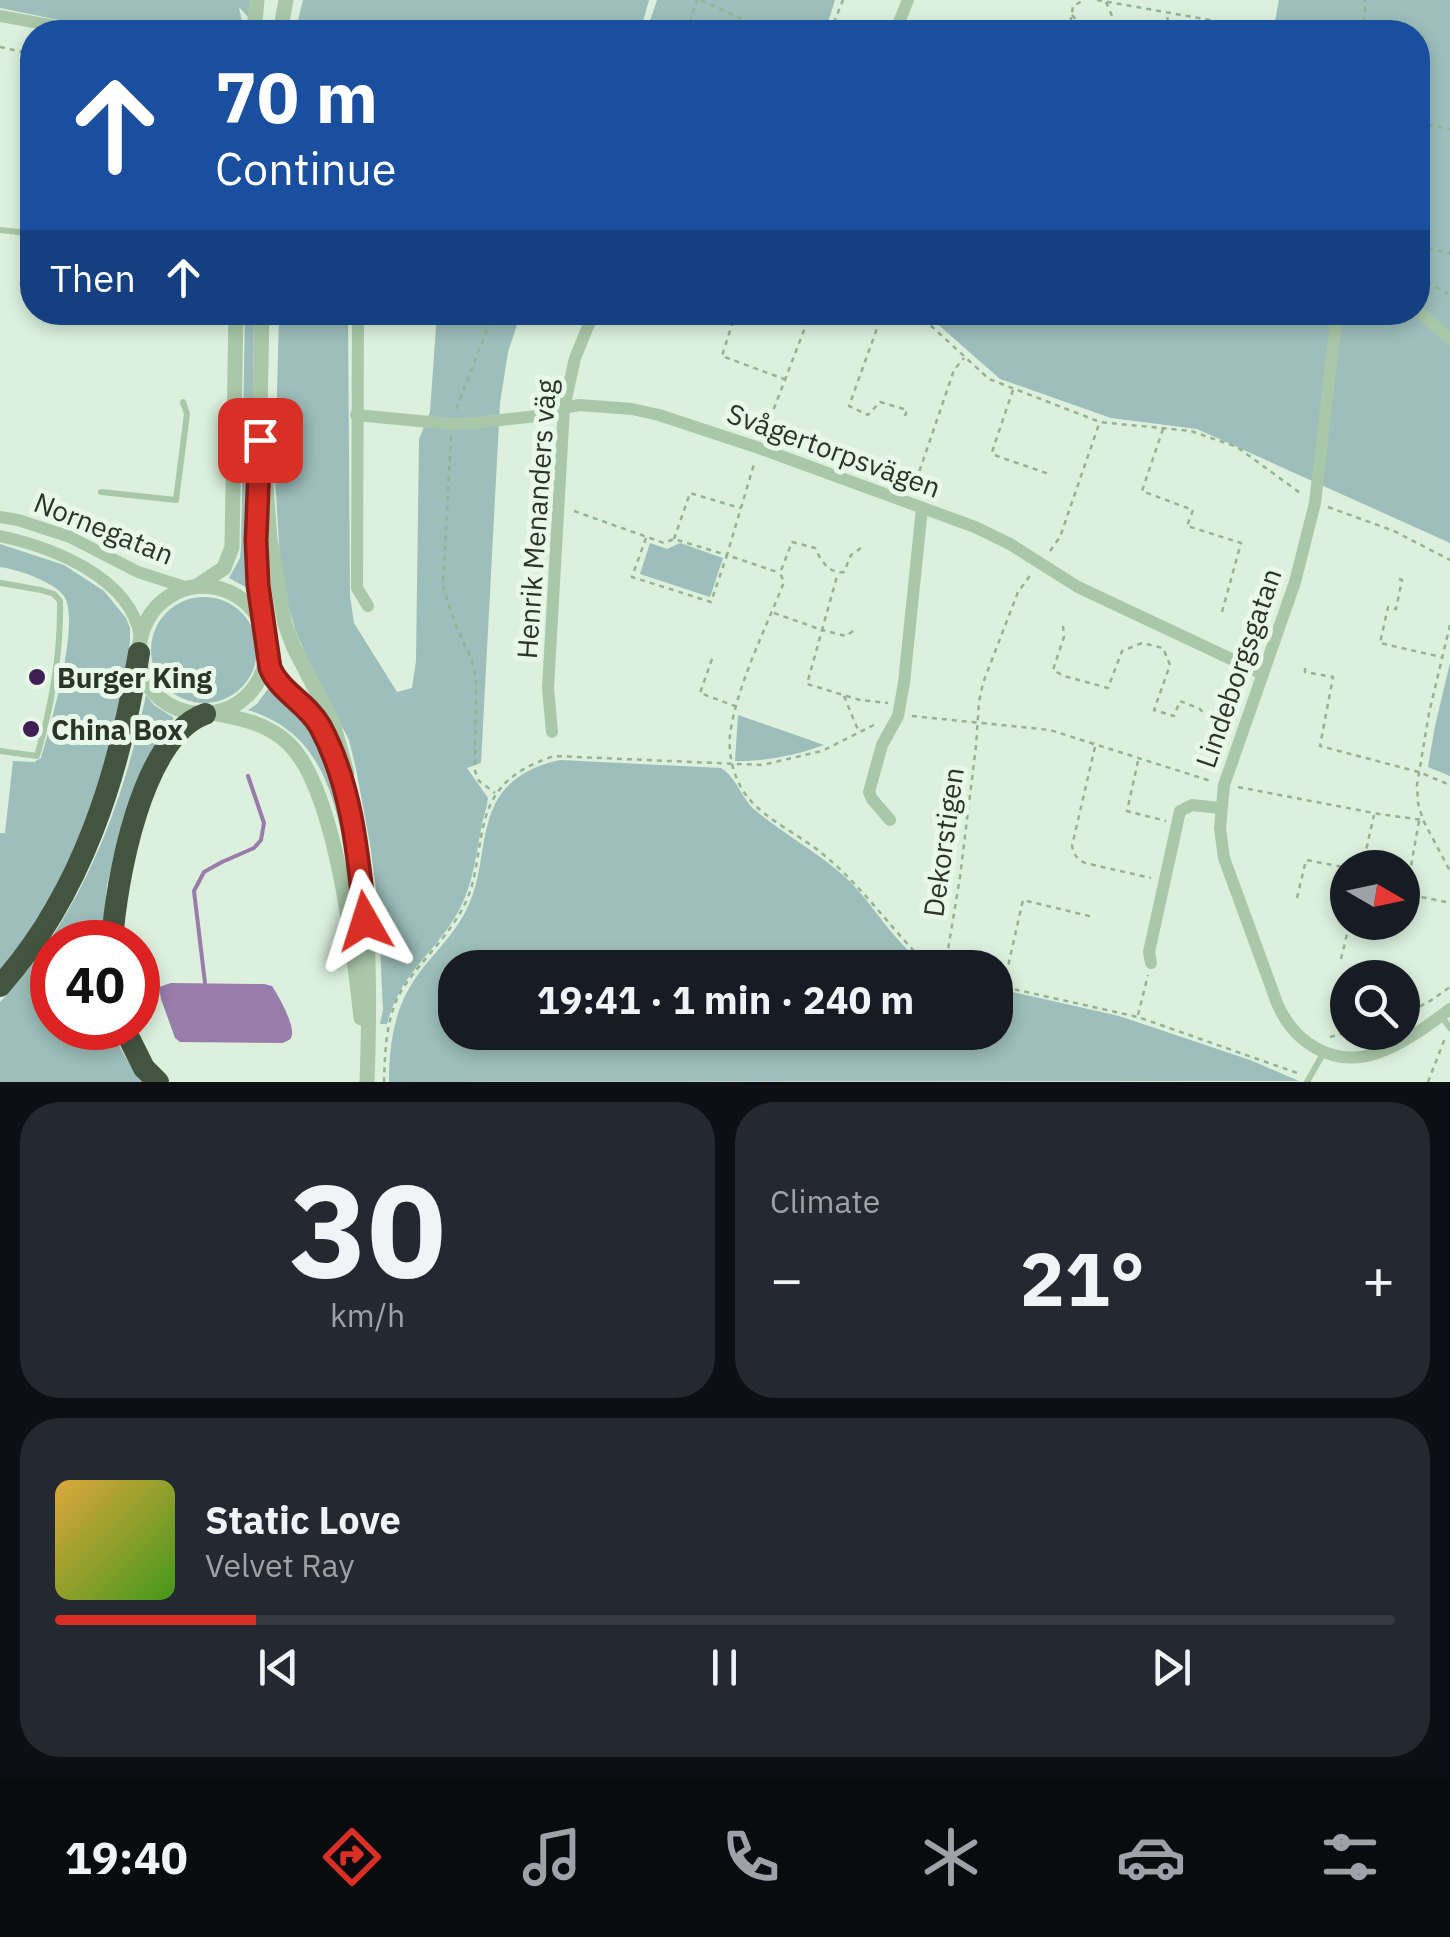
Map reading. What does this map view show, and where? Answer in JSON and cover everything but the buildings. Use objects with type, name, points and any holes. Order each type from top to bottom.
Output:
[{"type":"highway","points":[[0,986],[51,918],[94,826],[122,742],[140,645]]},
{"type":"highway","points":[[114,920],[122,866],[148,784],[176,732],[189,721],[209,714]]},
{"type":"highway","points":[[135,1050],[144,1068],[158,1082]]},
{"type":"street","points":[[1430,322],[1450,340]]},
{"type":"street","points":[[236,325],[232,547],[224,568],[157,606],[144,626],[140,645],[144,674],[156,693],[173,706],[194,714],[251,721],[278,734],[299,755],[315,784],[340,880],[367,1079]]},
{"type":"street","points":[[262,325],[256,541],[270,668],[274,678],[318,722],[353,822]]},
{"type":"street","points":[[358,325],[356,588],[368,606]]},
{"type":"street","name":"Henrik Menanders väg","points":[[552,732],[548,688],[564,408],[575,358],[589,325]]},
{"type":"street","name":"Lindeborgsgatan","points":[[1324,1053],[1292,1030],[1277,1003],[1224,858],[1220,808],[1224,784],[1295,582],[1315,503],[1336,325]]},
{"type":"street","name":"Svågertorpsvägen","points":[[356,415],[451,424],[545,415],[579,406],[659,415],[975,528],[1010,544],[1078,587],[1263,674]]},
{"type":"street","points":[[260,407],[270,539],[279,596],[294,648],[333,723],[348,779],[368,966],[367,1079]]},
{"type":"street","points":[[890,820],[869,792],[882,745],[899,710],[904,684],[916,506]]},
{"type":"street","name":"Nornegatan","points":[[0,517],[70,537],[138,572],[193,587]]},
{"type":"street","name":"Nornegatan","points":[[0,536],[51,550],[108,584],[132,611],[140,645]]},
{"type":"street","points":[[193,587],[234,594],[253,610],[264,632]]},
{"type":"street","points":[[209,714],[232,707],[248,696],[264,670],[267,650]]},
{"type":"street","points":[[1151,963],[1149,952],[1180,811],[1192,805],[1220,808]]},
{"type":"street","points":[[1324,1053],[1347,1058],[1374,1054],[1448,1020]]},
{"type":"lane","points":[[0,230],[19,232]]},
{"type":"lane","points":[[102,492],[176,500],[187,414],[183,402]]},
{"type":"lane","points":[[0,751],[37,756],[56,679],[60,613],[60,601],[54,594],[2,583]]},
{"type":"lane","points":[[1309,1080],[1324,1053]]},
{"type":"path","points":[[699,0],[741,20]]},
{"type":"path","points":[[1071,20],[1074,6],[1084,0]]},
{"type":"path","points":[[1096,0],[1202,20]]},
{"type":"path","points":[[1167,20],[1168,14]]},
{"type":"path","points":[[1072,15],[1076,20]]},
{"type":"path","points":[[489,325],[451,424],[444,586],[476,679],[474,771],[478,781],[496,794]]},
{"type":"path","points":[[731,325],[722,356],[786,380]]},
{"type":"path","points":[[646,537],[632,578],[711,602],[759,448],[806,325]]},
{"type":"path","points":[[878,325],[848,406],[868,415],[880,402],[906,410],[905,416]]},
{"type":"path","points":[[930,325],[988,379],[1100,422],[1192,431],[1236,447],[1315,503],[1394,530],[1450,560]]},
{"type":"path","points":[[916,506],[954,370],[965,357]]},
{"type":"path","points":[[1014,388],[992,452],[1048,477]]},
{"type":"path","points":[[1164,428],[1142,492],[1193,510],[1186,526],[1240,544],[1222,612]]},
{"type":"path","points":[[674,539],[690,493],[741,509]]},
{"type":"path","points":[[558,506],[664,543],[674,539],[780,572]]},
{"type":"path","points":[[861,548],[850,555],[844,572],[838,572],[823,565],[815,548],[792,542],[780,572],[784,582],[737,706],[730,738],[732,765],[740,787],[755,806],[804,839],[854,881],[913,950]]},
{"type":"path","points":[[838,572],[807,684],[899,710],[1050,730],[1224,784],[1421,819]]},
{"type":"path","points":[[1398,579],[1402,580],[1396,609],[1388,607],[1380,643],[1442,658]]},
{"type":"path","points":[[772,612],[846,636],[852,631]]},
{"type":"path","points":[[1063,626],[1064,637],[1054,670],[1108,688],[1122,651],[1142,643],[1164,648],[1170,664],[1154,710],[1174,716],[1180,702],[1200,708],[1204,714]]},
{"type":"path","points":[[1450,626],[1418,772],[1421,819],[1450,872]]},
{"type":"path","points":[[712,659],[700,693],[737,706]]},
{"type":"path","points":[[1306,668],[1304,672],[1333,677],[1320,746],[1418,772],[1450,785]]},
{"type":"path","points":[[844,694],[858,732]]},
{"type":"path","points":[[384,1082],[388,1030],[396,1003],[404,986],[453,925],[468,897],[496,794],[526,766],[554,756],[762,765],[822,751],[899,710]]},
{"type":"path","name":"Dekorstigen","points":[[948,950],[977,721]]},
{"type":"path","points":[[1096,746],[1072,846],[1074,854],[1085,863],[1165,882]]},
{"type":"path","points":[[1138,759],[1127,811],[1177,824]]},
{"type":"path","points":[[1366,850],[1374,813]]},
{"type":"path","points":[[1421,819],[1406,894],[1446,902]]},
{"type":"path","points":[[1297,898],[1306,860],[1330,864]]},
{"type":"path","points":[[1011,950],[1023,900],[1093,917]]},
{"type":"path","points":[[1342,960],[1346,940]]},
{"type":"path","points":[[1138,1017],[1151,963]]},
{"type":"path","points":[[1420,1006],[1450,987]]},
{"type":"path","points":[[1013,988],[1138,1017],[1309,1080]]},
{"type":"path","points":[[1428,1082],[1448,1020]]},
{"type":"shaded area","points":[[0,0],[250,0],[248,17],[239,7],[242,20],[59,20],[0,8]]},
{"type":"shaded area","points":[[303,0],[649,0],[643,20],[298,20]]},
{"type":"shaded area","points":[[657,0],[835,0],[829,20],[650,20]]},
{"type":"shaded area","points":[[1279,0],[1450,0],[1450,543],[1197,429],[1111,418],[1000,379],[939,325],[1430,325],[1430,20],[1275,20]]},
{"type":"shaded area","points":[[245,325],[254,325],[251,590],[229,578],[241,548]]},
{"type":"shaded area","points":[[279,325],[348,325],[350,596],[354,623],[397,692],[412,688],[416,661],[419,439],[430,412],[436,325],[517,325],[508,352],[500,403],[481,763],[467,768],[488,798],[487,805],[462,904],[411,974],[387,1024],[380,1024],[383,1010],[378,904],[356,769],[349,740],[295,629],[280,561],[275,476]]},
{"type":"shaded area","points":[[650,543],[667,549],[680,543],[723,558],[710,597],[640,574]]},
{"type":"shaded area","points":[[0,544],[64,565],[104,591],[126,618],[130,640],[125,692],[91,813],[51,896],[36,920],[30,920],[30,929],[0,976],[0,833],[5,833],[13,761],[34,762],[41,758],[62,675],[69,628],[64,596],[35,577],[0,567]]},
{"type":"shaded area","points":[[204,597],[224,601],[242,612],[253,630],[257,650],[253,670],[242,688],[224,699],[204,703],[184,699],[166,688],[155,670],[151,650],[155,630],[166,612],[184,601]]},
{"type":"shaded area","points":[[1450,663],[1450,776],[1428,767]]},
{"type":"shaded area","points":[[268,689],[296,709],[319,739],[339,794],[354,869],[350,870],[331,796],[310,753],[274,721],[248,710]]},
{"type":"shaded area","points":[[146,695],[174,718],[159,742],[116,847],[104,920],[62,920],[111,819]]},
{"type":"shaded area","points":[[738,715],[824,745],[780,757],[735,761]]},
{"type":"shaded area","points":[[560,760],[721,768],[755,810],[844,876],[908,950],[438,950],[469,904],[494,806],[507,787],[535,768]]},
{"type":"shaded area","points":[[438,950],[438,1050],[1013,1050],[1013,992],[1119,1016],[1250,1060],[1299,1081],[389,1082],[398,1015],[415,979]]},
{"type":"shaded area","points":[[30,967],[30,1050],[122,1050],[143,1082],[0,1082],[0,1002]]},
{"type":"shaded area","points":[[171,983],[272,986],[289,1020],[291,1038],[283,1043],[180,1042],[175,1038],[160,987]]},
{"type":"waterway","points":[[205,983],[194,891],[204,872],[254,848],[261,840],[264,823],[248,776]]},
{"type":"place","name":"Burger King","points":[[37,677]]},
{"type":"place","name":"China Box","points":[[31,729]]},
{"type":"route","points":[[260,440],[256,541],[270,668],[274,678],[318,722],[332,753],[353,822],[365,921]]}]
